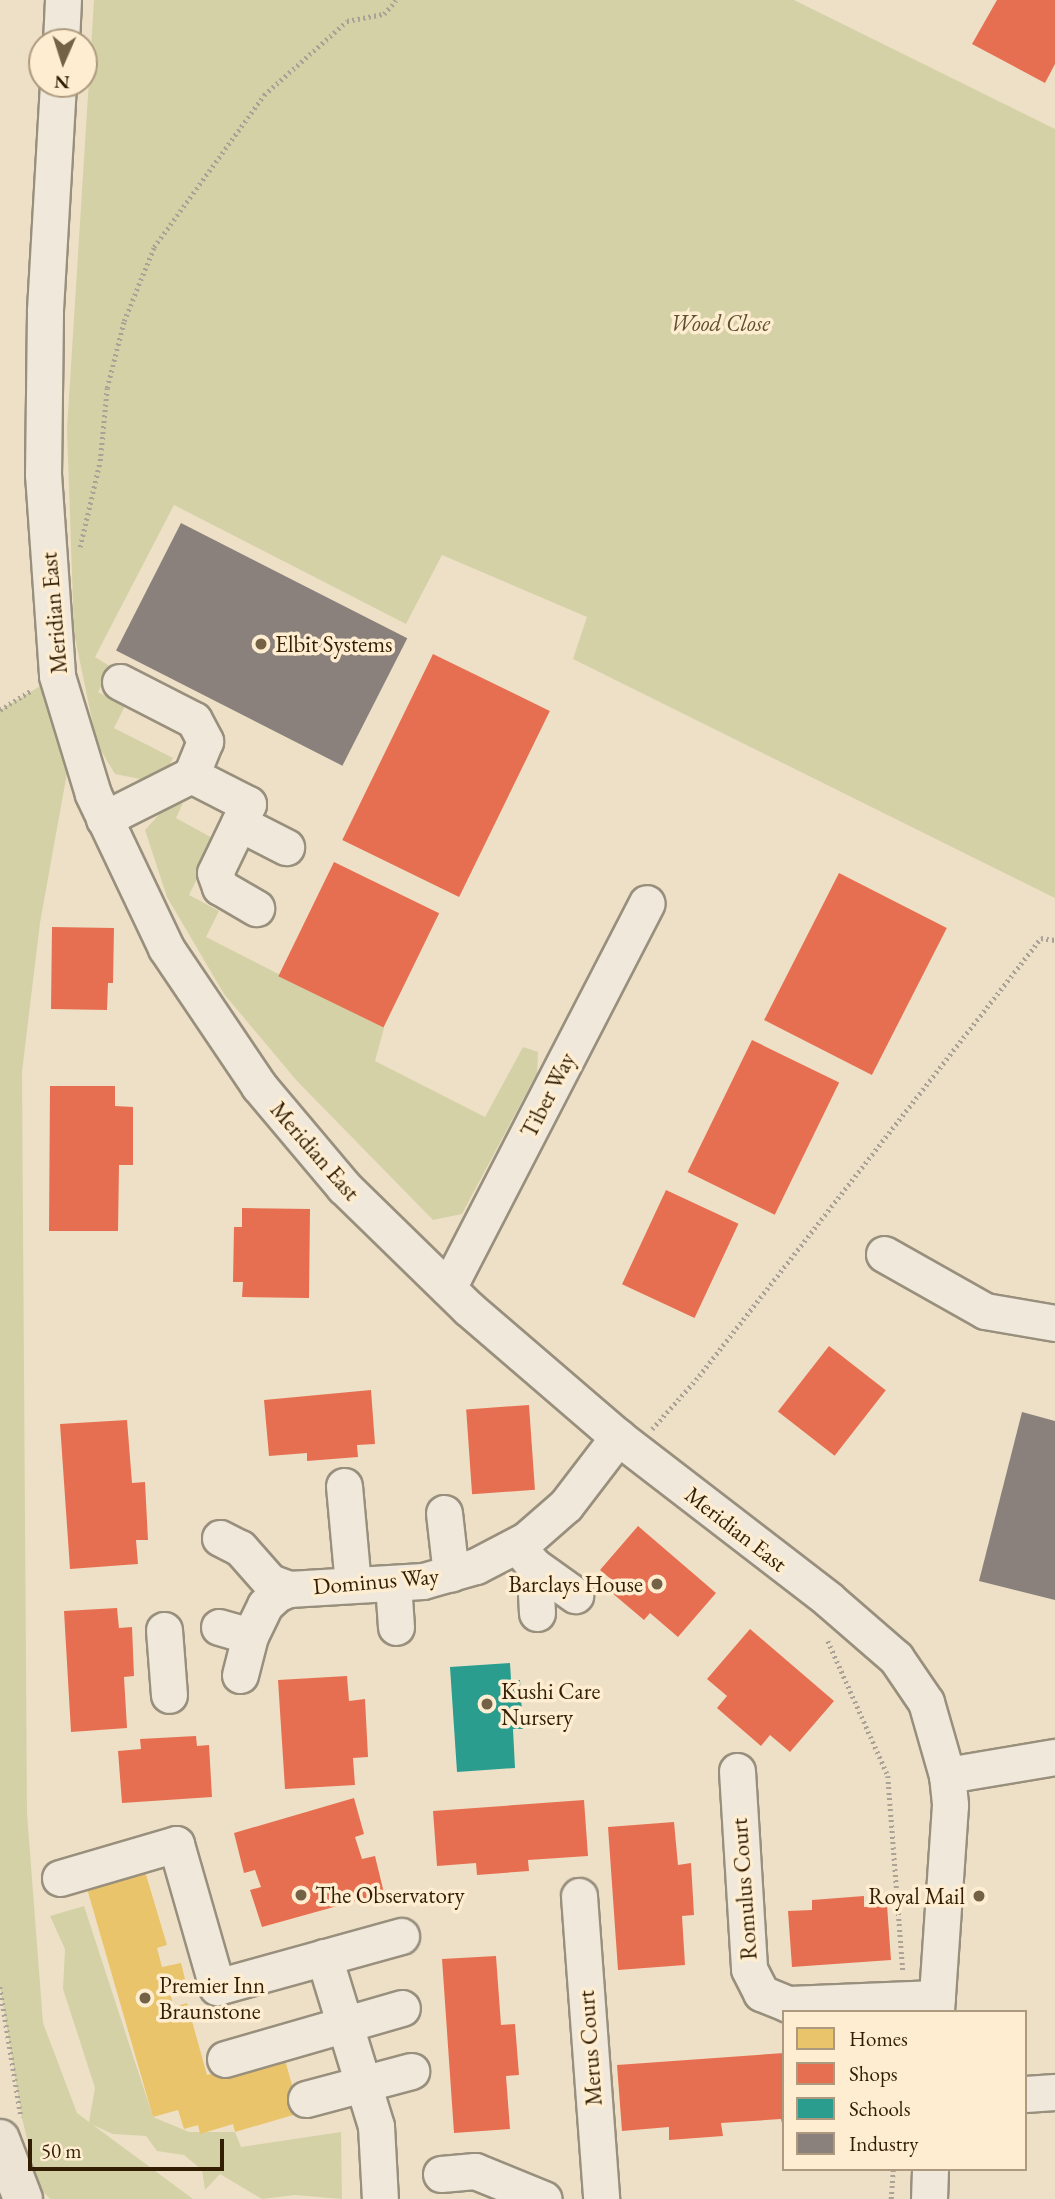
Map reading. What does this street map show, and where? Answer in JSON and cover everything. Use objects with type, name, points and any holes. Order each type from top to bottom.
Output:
[{"type":"highway","points":[[12,2134],[23,2199]]},
{"type":"street","points":[[62,28],[63,0]]},
{"type":"street","name":"Meridian East","points":[[57,98],[45,312],[43,474],[57,676],[104,819],[166,948],[259,1086],[344,1187],[448,1288],[618,1437],[828,1599],[896,1658],[926,1702],[947,1774],[951,1835],[926,2003]]},
{"type":"street","points":[[104,819],[191,775],[205,741],[194,720],[120,682]]},
{"type":"street","points":[[191,775],[248,804],[215,873],[220,887],[256,908]]},
{"type":"street","points":[[239,823],[286,847]]},
{"type":"street","name":"Tiber Way","points":[[448,1288],[648,903]]},
{"type":"street","points":[[884,1254],[985,1311],[1055,1323]]},
{"type":"street","name":"Dominus Way","points":[[230,1543],[270,1582],[289,1589],[393,1583],[451,1574],[517,1545],[566,1505],[618,1437]]},
{"type":"street","points":[[344,1486],[352,1585]]},
{"type":"street","points":[[444,1513],[451,1574]]},
{"type":"street","points":[[517,1545],[542,1573],[575,1595]]},
{"type":"street","points":[[537,1613],[536,1593],[542,1573]]},
{"type":"street","points":[[393,1583],[396,1628]]},
{"type":"street","name":"Dominus Way","points":[[240,1675],[235,1632],[265,1605],[289,1589]]},
{"type":"street","points":[[164,1630],[169,1695]]},
{"type":"street","points":[[947,1774],[1055,1757]]},
{"type":"street","name":"Romulus Court","points":[[737,1771],[748,1969],[761,1993],[788,2004],[926,2003]]},
{"type":"street","points":[[60,1878],[176,1844],[217,1987],[401,1936]]},
{"type":"street","name":"Merus Court","points":[[579,1896],[601,2199]]},
{"type":"street","points":[[324,1957],[376,2126],[380,2199]]},
{"type":"street","points":[[225,2059],[402,2008]]},
{"type":"street","points":[[306,2099],[411,2071]]},
{"type":"street","points":[[1027,2094],[1055,2092]]},
{"type":"street","points":[[441,2174],[475,2171],[544,2199]]},
{"type":"street","points":[[929,2199],[930,2171]]},
{"type":"path","points":[[78,560],[100,461],[107,388],[124,321],[154,247],[264,95],[347,21],[384,14],[396,0]]},
{"type":"path","points":[[0,710],[57,676]]},
{"type":"path","points":[[651,1430],[699,1376],[1041,938],[1055,940]]},
{"type":"path","points":[[824,1632],[888,1776],[926,2003]]},
{"type":"path","points":[[0,1987],[12,2134]]},
{"type":"path","points":[[891,2199],[893,2171]]},
{"type":"green space","name":"Wood Close","points":[[94,0],[794,0],[1055,129],[1055,898],[573,659],[587,617],[442,555],[406,624],[174,505],[95,657],[111,667],[98,692],[125,706],[114,728],[173,758],[164,775],[150,781],[115,774],[97,744],[74,633],[67,429],[88,98],[98,98],[98,28],[92,28]]},
{"type":"green space","points":[[57,676],[74,734],[40,923],[22,1072],[27,1813],[43,2023],[77,2113],[89,2122],[95,2088],[63,1989],[65,1949],[50,1916],[84,1906],[153,2117],[189,2132],[235,2132],[241,2147],[341,2132],[342,2199],[295,2195],[262,2199],[220,2174],[205,2190],[202,2170],[184,2155],[157,2151],[146,2136],[113,2134],[93,2125],[193,2199],[50,2199],[38,2186],[22,2118],[0,1987],[0,710]]},
{"type":"green space","points":[[183,803],[176,818],[216,840],[189,895],[219,911],[206,937],[384,1028],[375,1061],[485,1117],[523,1047],[538,1052],[537,1073],[462,1214],[433,1220],[297,1081],[224,994],[167,897],[145,830],[165,808]]},
{"type":"building: Homes","name":"Premier Inn Braunstone","points":[[144,1868],[167,1945],[157,1948],[162,1967],[181,1963],[186,1983],[181,1985],[183,1990],[170,1993],[174,2007],[187,2003],[207,2075],[283,2053],[300,2113],[235,2132],[233,2124],[200,2134],[198,2125],[184,2129],[178,2110],[153,2117],[86,1885]]},
{"type":"building: Shops","points":[[997,0],[1055,0],[1055,64],[1045,83],[972,44]]},
{"type":"building: Shops","points":[[433,654],[550,711],[459,897],[342,840]]},
{"type":"building: Shops","points":[[334,862],[439,913],[383,1027],[278,976]]},
{"type":"building: Shops","points":[[839,873],[947,928],[872,1075],[764,1020]]},
{"type":"building: Shops","points":[[52,927],[114,928],[113,983],[108,983],[107,1010],[51,1009]]},
{"type":"building: Shops","points":[[752,1040],[839,1083],[775,1215],[688,1172]]},
{"type":"building: Shops","points":[[50,1086],[115,1086],[115,1106],[133,1107],[133,1165],[119,1165],[118,1231],[49,1231]]},
{"type":"building: Shops","points":[[666,1190],[739,1224],[695,1318],[622,1284]]},
{"type":"building: Shops","points":[[242,1208],[310,1209],[309,1298],[242,1297],[243,1282],[233,1282],[234,1227],[242,1227]]},
{"type":"building: Shops","points":[[829,1346],[886,1390],[835,1456],[778,1411]]},
{"type":"building: Shops","points":[[371,1390],[375,1444],[357,1445],[358,1457],[307,1461],[307,1453],[269,1456],[264,1400]]},
{"type":"building: Shops","points":[[529,1405],[535,1490],[472,1494],[466,1409]]},
{"type":"building: Shops","points":[[127,1420],[132,1483],[145,1482],[148,1540],[136,1540],[138,1564],[70,1569],[60,1424]]},
{"type":"building: Shops","name":"Barclays House","points":[[638,1526],[716,1593],[678,1637],[650,1613],[644,1620],[605,1587],[612,1580],[600,1570]]},
{"type":"building: Shops","points":[[117,1608],[119,1628],[132,1627],[134,1676],[124,1677],[127,1728],[71,1732],[64,1611]]},
{"type":"building: Shops","points":[[750,1629],[834,1701],[790,1752],[770,1735],[761,1746],[717,1708],[727,1696],[707,1679]]},
{"type":"building: Shops","points":[[347,1676],[349,1701],[365,1699],[368,1757],[353,1758],[355,1785],[285,1789],[278,1680]]},
{"type":"building: Shops","points":[[196,1736],[197,1746],[209,1745],[212,1797],[122,1803],[118,1751],[141,1749],[140,1739]]},
{"type":"building: Shops","points":[[354,1798],[364,1834],[355,1837],[362,1859],[375,1856],[384,1893],[262,1927],[250,1890],[261,1887],[255,1870],[244,1873],[234,1833]]},
{"type":"building: Shops","points":[[584,1800],[588,1856],[528,1860],[529,1871],[477,1875],[476,1863],[437,1866],[433,1811]]},
{"type":"building: Shops","points":[[674,1822],[678,1865],[691,1863],[694,1915],[682,1916],[685,1965],[618,1970],[608,1827]]},
{"type":"building: Shops","points":[[864,1896],[864,1907],[887,1905],[891,1960],[792,1967],[788,1911],[812,1910],[812,1900]]},
{"type":"building: Shops","points":[[496,1956],[501,2025],[515,2024],[519,2075],[506,2076],[510,2129],[454,2133],[442,1959]]},
{"type":"building: Shops","points":[[782,2053],[782,2123],[781,2119],[721,2123],[723,2136],[669,2140],[669,2127],[622,2131],[617,2065]]},
{"type":"building: Schools","name":"Kushi Care Nursery","points":[[510,1663],[511,1680],[520,1680],[523,1729],[513,1729],[515,1768],[457,1772],[450,1667]]},
{"type":"building: Industry","name":"Elbit Systems","points":[[181,523],[407,638],[342,766],[116,650]]},
{"type":"building: Industry","points":[[1022,1412],[1055,1421],[1055,1600],[979,1581]]},
{"type":"place","name":"Elbit Systems","points":[[261,644]]},
{"type":"place","name":"Barclays House","points":[[657,1584]]},
{"type":"place","name":"Kushi Care Nursery","points":[[487,1704]]},
{"type":"place","name":"The Observatory","points":[[301,1895]]},
{"type":"place","name":"Royal Mail","points":[[979,1896]]},
{"type":"place","name":"Premier Inn Braunstone","points":[[145,1998]]}]
